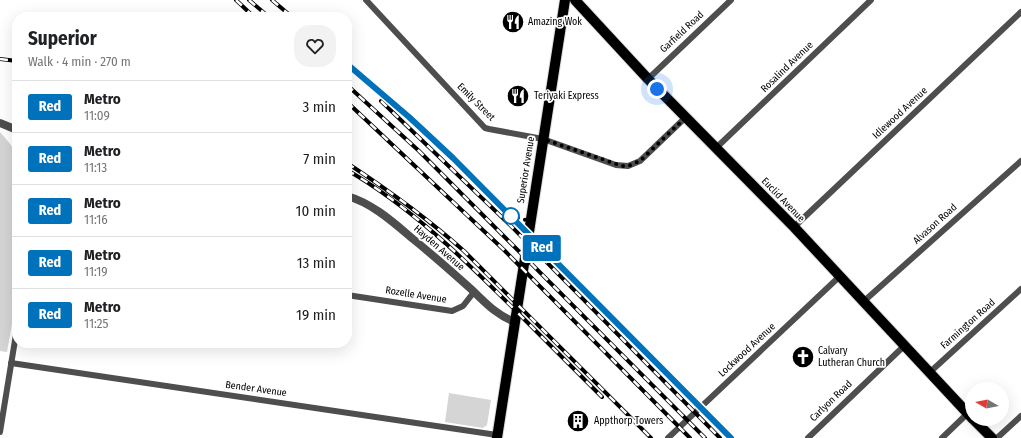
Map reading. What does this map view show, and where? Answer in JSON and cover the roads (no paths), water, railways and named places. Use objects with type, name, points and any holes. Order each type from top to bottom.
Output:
[{"type":"main road","name":"Superior Avenue","points":[[497,436],[565,0]]},
{"type":"main road","name":"Euclid Avenue","points":[[576,0],[648,79],[794,228],[965,411]]},
{"type":"main road","name":"Euclid Avenue","points":[[980,426],[992,438]]},
{"type":"street","name":"Emily Street","points":[[366,0],[485,128],[543,139],[616,165],[628,166],[640,161],[686,117]]},
{"type":"street","name":"Garfield Road","points":[[648,79],[731,0]]},
{"type":"street","name":"Rosalind Avenue","points":[[716,148],[871,0]]},
{"type":"street","name":"Idlewood Avenue","points":[[794,228],[1021,12]]},
{"type":"street","points":[[0,123],[12,128]]},
{"type":"street","name":"Alvason Road","points":[[863,302],[1021,161]]},
{"type":"street","name":"Hayden Avenue","points":[[352,198],[372,208],[391,220],[474,292],[492,310],[515,322]]},
{"type":"street","name":"Lockwood Avenue","points":[[668,438],[839,277]]},
{"type":"street","name":"Farmington Road","points":[[929,373],[1021,289]]},
{"type":"street","name":"Rozelle Avenue","points":[[352,296],[452,311],[463,306],[474,292]]},
{"type":"street","name":"Carlyon Road","points":[[808,438],[904,346]]},
{"type":"street","points":[[0,432],[2,402],[14,348]]},
{"type":"street","name":"Bender Avenue","points":[[11,363],[497,436]]},
{"type":"street","points":[[996,438],[1021,416]]},
{"type":"street","points":[[942,438],[965,421]]},
{"type":"railway","points":[[236,0],[249,12]]},
{"type":"railway","points":[[249,0],[263,12]]},
{"type":"railway","points":[[272,0],[286,12]]},
{"type":"railway","points":[[0,59],[12,60]]},
{"type":"railway","points":[[352,68],[409,117],[453,158],[731,438]]},
{"type":"railway","points":[[352,90],[419,151],[705,438]]},
{"type":"railway","points":[[381,101],[509,224],[720,438]]},
{"type":"railway","points":[[352,107],[504,250],[690,438]]},
{"type":"railway","points":[[352,166],[407,205],[464,251],[651,438]]},
{"type":"railway","points":[[352,173],[393,200],[457,253],[602,397]]},
{"type":"metro line","name":"Red","points":[[352,68],[409,117],[453,158],[731,438]]},
{"type":"place","name":"Amazing Wok","points":[[513,22]]},
{"type":"place","name":"Teriyaki Express","points":[[518,96]]},
{"type":"place","name":"Calvary Lutheran Church","points":[[803,357]]},
{"type":"place","name":"Appthorp Towers","points":[[578,421]]}]
